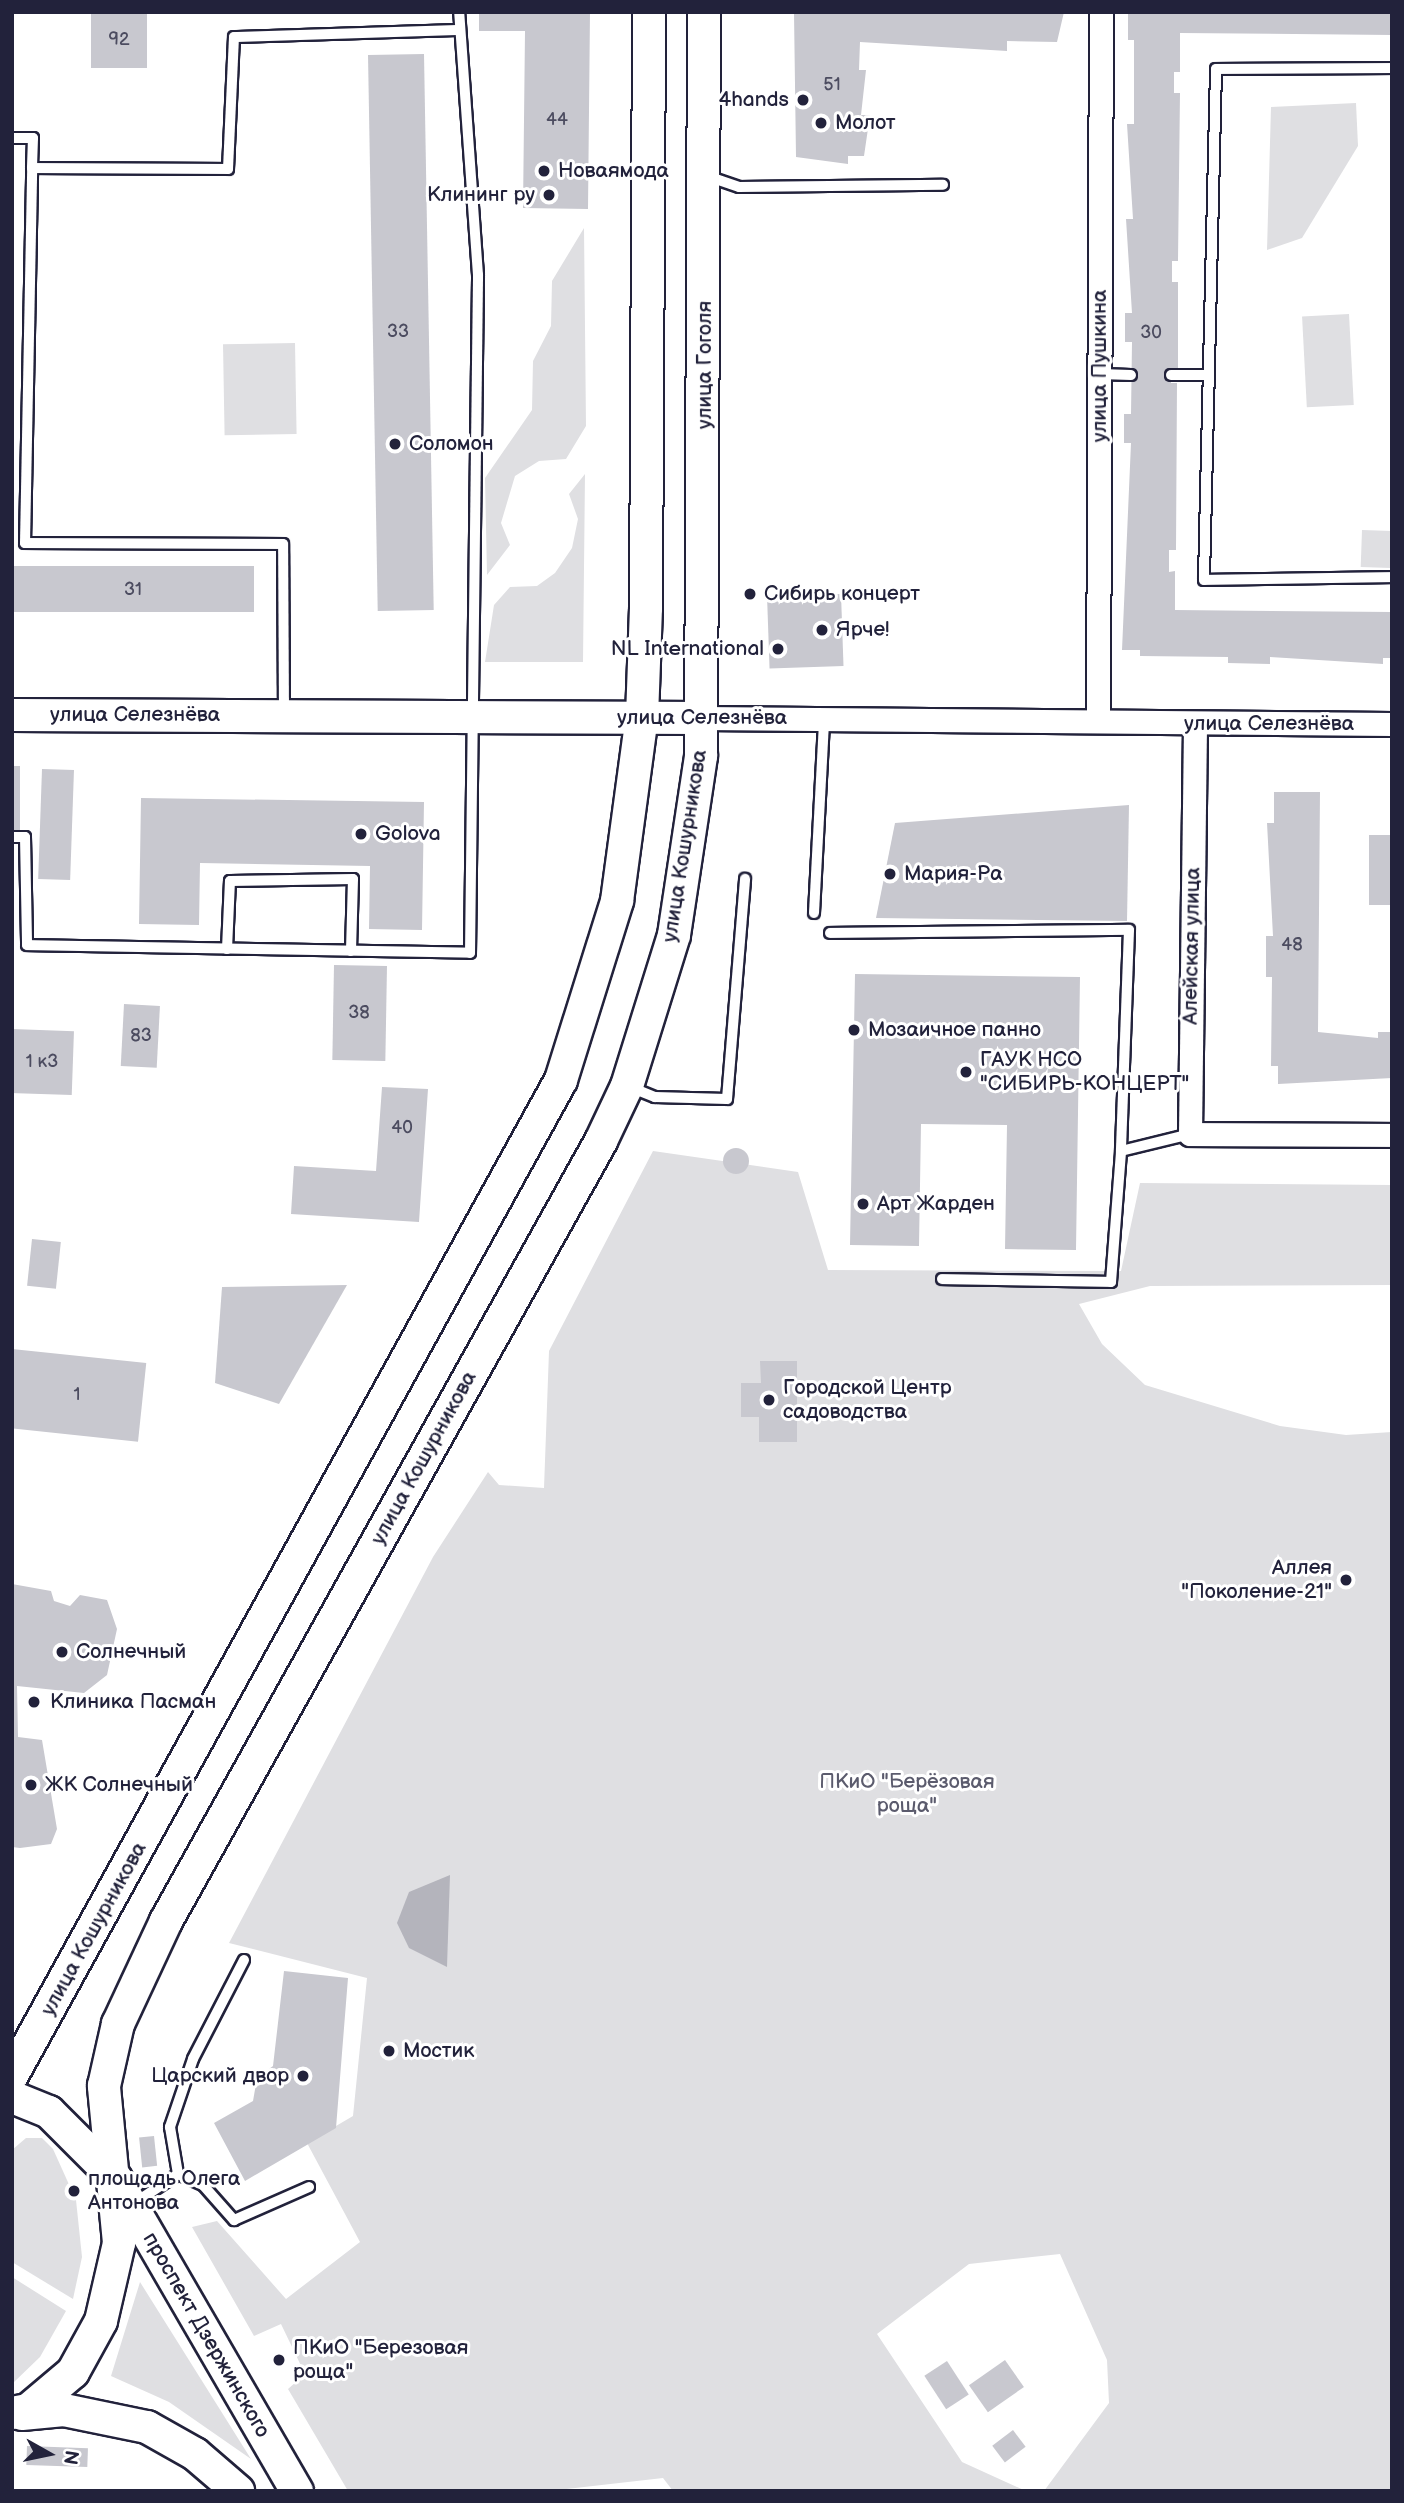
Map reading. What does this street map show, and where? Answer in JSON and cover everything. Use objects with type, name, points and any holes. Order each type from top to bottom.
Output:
[{"type":"main road","points":[[642,717],[649,12]]},
{"type":"main road","name":"улица Гоголя","points":[[702,718],[704,12]]},
{"type":"main road","name":"улица Селезнёва","points":[[12,715],[702,718]]},
{"type":"main road","name":"улица Кошурникова","points":[[12,2075],[561,1080],[617,901],[642,717]]},
{"type":"main road","name":"улица Кошурникова","points":[[123,2192],[104,2087],[118,2024],[154,1946],[627,1086],[674,935],[702,718]]},
{"type":"main road","points":[[12,2098],[49,2112],[123,2192],[119,2243],[101,2322],[73,2372],[18,2414]]},
{"type":"main road","name":"проспект Дзержинского","points":[[123,2192],[297,2491]]},
{"type":"main road","points":[[18,2414],[98,2414],[147,2427],[195,2454],[238,2491]]},
{"type":"street","name":"улица Пушкина","points":[[1098,719],[1101,12]]},
{"type":"street","name":"улица Селезнёва","points":[[702,718],[1098,719],[1195,724],[1392,724]]},
{"type":"street","name":"Алейская улица","points":[[1190,1134],[1195,724]]},
{"type":"street","points":[[1190,1134],[1392,1135]]},
{"type":"lane","points":[[12,837],[25,837],[27,945],[470,953],[478,275],[459,12]]},
{"type":"lane","points":[[32,168],[228,169],[234,37],[460,30]]},
{"type":"lane","points":[[1392,68],[1216,69],[1204,580],[1392,577]]},
{"type":"lane","points":[[12,138],[33,138],[25,543],[284,544],[284,716]]},
{"type":"lane","points":[[705,175],[739,187],[943,184]]},
{"type":"lane","points":[[1100,374],[1131,375]]},
{"type":"lane","points":[[1171,375],[1209,376]]},
{"type":"lane","points":[[814,914],[824,719]]},
{"type":"lane","points":[[227,949],[230,881],[354,879],[351,951]]},
{"type":"lane","points":[[627,1086],[655,1097],[727,1099],[745,879]]},
{"type":"lane","points":[[830,933],[1129,930],[1121,1151],[1111,1282],[942,1279]]},
{"type":"lane","points":[[1121,1151],[1190,1134]]},
{"type":"lane","points":[[178,2174],[170,2127],[193,2059],[244,1960]]},
{"type":"lane","points":[[123,2192],[178,2174],[203,2185],[233,2220],[309,2188]]},
{"type":"green space","points":[[1356,103],[1358,146],[1302,238],[1267,250],[1271,107]]},
{"type":"green space","points":[[584,228],[586,426],[566,459],[539,461],[515,476],[501,523],[510,545],[487,575],[485,478],[532,410],[533,361],[551,326],[552,281]]},
{"type":"green space","points":[[1349,314],[1354,405],[1307,407],[1302,316]]},
{"type":"green space","points":[[295,343],[297,434],[225,435],[223,344]]},
{"type":"green space","points":[[585,474],[583,662],[485,662],[494,605],[510,587],[537,586],[555,573],[572,548],[578,519],[569,494]]},
{"type":"green space","points":[[1362,530],[1392,531],[1391,568],[1361,567]]},
{"type":"green space","name":"ПКиО \"Берёзовая роща\"","points":[[653,1151],[798,1172],[828,1270],[1121,1271],[1140,1183],[1392,1185],[1392,1285],[1150,1286],[1079,1304],[1102,1344],[1145,1385],[1280,1426],[1346,1435],[1392,1432],[1392,2491],[1044,2491],[1109,2403],[1107,2360],[1060,2254],[969,2264],[877,2334],[962,2462],[1026,2491],[673,2491],[663,2478],[549,2491],[348,2491],[288,2389],[305,2374],[281,2324],[254,2336],[192,2227],[217,2221],[286,2299],[360,2242],[307,2143],[353,2116],[367,1978],[229,1943],[433,1557],[488,1472],[499,1485],[544,1488],[549,1351]]},
{"type":"green space","points":[[26,2138],[42,2138],[53,2149],[76,2200],[82,2257],[73,2299],[12,2262],[12,2150]]},
{"type":"green space","points":[[12,2277],[66,2311],[40,2357],[12,2384]]},
{"type":"green space","points":[[140,2282],[251,2459],[169,2402],[111,2376]]},
{"type":"shaded area","points":[[450,1875],[447,1967],[409,1948],[397,1923],[409,1892]]},
{"type":"building","points":[[91,12],[147,12],[147,68],[91,68]]},
{"type":"building","points":[[479,12],[590,12],[588,209],[523,208],[525,31],[479,31]]},
{"type":"building","points":[[1064,12],[1057,42],[1007,41],[1007,51],[860,42],[859,70],[866,70],[861,115],[870,115],[864,156],[848,156],[848,164],[796,157],[794,13]]},
{"type":"building","points":[[1128,12],[1392,12],[1392,35],[1180,33],[1180,72],[1174,72],[1174,93],[1180,93],[1178,261],[1172,261],[1172,282],[1178,282],[1178,368],[1171,368],[1171,383],[1177,383],[1176,550],[1169,550],[1169,572],[1175,571],[1175,610],[1392,612],[1392,658],[1383,658],[1383,664],[1270,657],[1270,664],[1228,663],[1228,657],[1140,656],[1140,650],[1122,650],[1131,443],[1124,443],[1124,414],[1131,414],[1132,342],[1125,342],[1125,313],[1132,313],[1126,219],[1133,219],[1127,124],[1134,124],[1134,40],[1128,40]]},
{"type":"building","points":[[424,54],[434,610],[378,611],[368,55]]},
{"type":"building","points":[[12,566],[254,566],[254,612],[12,612]]},
{"type":"building","points":[[841,594],[844,666],[770,669],[767,597]]},
{"type":"building","points":[[12,766],[20,766],[20,831],[12,831]]},
{"type":"building","points":[[42,769],[74,770],[70,880],[38,879]]},
{"type":"building","points":[[1274,792],[1320,792],[1318,1032],[1378,1038],[1378,1032],[1392,1032],[1392,1078],[1278,1084],[1278,1066],[1271,1066],[1272,977],[1266,977],[1266,936],[1273,936],[1267,823],[1274,823]]},
{"type":"building","points":[[141,798],[424,802],[422,930],[369,929],[370,866],[200,863],[199,925],[139,924]]},
{"type":"building","points":[[1129,805],[1127,921],[876,918],[895,823]]},
{"type":"building","points":[[1369,835],[1392,835],[1392,905],[1369,905]]},
{"type":"building","points":[[334,965],[387,966],[385,1061],[332,1060]]},
{"type":"building","name":"ГАУК НСО \"СИБИРЬ-КОНЦЕРТ\"","points":[[855,974],[1080,977],[1076,1250],[1005,1249],[1007,1125],[921,1124],[919,1246],[850,1245]]},
{"type":"building","points":[[124,1004],[160,1006],[157,1068],[121,1066]]},
{"type":"building","points":[[12,1029],[74,1031],[72,1095],[12,1093]]},
{"type":"building","points":[[382,1087],[428,1089],[419,1222],[291,1214],[294,1166],[376,1171]]},
{"type":"building","points":[[736,1148],[745,1152],[749,1161],[745,1170],[736,1174],[727,1170],[723,1161],[727,1152]]},
{"type":"building","points":[[32,1239],[61,1242],[56,1289],[27,1286]]},
{"type":"building","points":[[347,1285],[279,1404],[215,1383],[222,1287]]},
{"type":"building","points":[[12,1349],[146,1363],[138,1442],[12,1428]]},
{"type":"building","name":"Городской Центр садоводства","points":[[760,1361],[797,1361],[797,1442],[759,1442],[759,1417],[741,1417],[741,1383],[761,1383]]},
{"type":"building","name":"Солнечный","points":[[12,1584],[51,1591],[54,1601],[70,1606],[80,1595],[107,1600],[117,1629],[107,1675],[84,1693],[17,1686],[18,1737],[42,1740],[57,1829],[51,1844],[20,1848],[12,1847]]},
{"type":"building","points":[[284,1971],[348,1978],[336,2128],[245,2181],[214,2123],[253,2101],[257,2078],[273,2066]]},
{"type":"building","points":[[154,2136],[157,2166],[142,2167],[139,2138]]},
{"type":"building","points":[[1005,2360],[1024,2387],[988,2412],[969,2385]]},
{"type":"building","points":[[947,2361],[969,2395],[946,2409],[924,2376]]},
{"type":"building","points":[[1013,2430],[1026,2447],[1005,2462],[992,2446]]},
{"type":"building","points":[[27,2446],[88,2448],[87,2467],[26,2465]]},
{"type":"place","name":"4hands","points":[[803,100]]},
{"type":"place","name":"Молот","points":[[821,123]]},
{"type":"place","name":"Новаямода","points":[[544,171]]},
{"type":"place","name":"Клининг ру","points":[[549,195]]},
{"type":"place","name":"Соломон","points":[[395,444]]},
{"type":"place","name":"Сибирь концерт","points":[[750,594]]},
{"type":"place","name":"Ярче!","points":[[822,630]]},
{"type":"place","name":"NL International","points":[[778,649]]},
{"type":"place","name":"Golova","points":[[361,834]]},
{"type":"place","name":"Мария-Ра","points":[[890,874]]},
{"type":"place","name":"Мозаичное панно","points":[[854,1030]]},
{"type":"place","name":"ГАУК НСО \"СИБИРЬ-КОНЦЕРТ\"","points":[[966,1072]]},
{"type":"place","name":"Арт Жарден","points":[[863,1204]]},
{"type":"place","name":"Городской Центр садоводства","points":[[769,1400]]},
{"type":"place","name":"Аллея \"Поколение-21\"","points":[[1346,1580]]},
{"type":"place","name":"Солнечный","points":[[62,1652]]},
{"type":"place","name":"Клиника Пасман","points":[[34,1702]]},
{"type":"place","name":"ЖК Солнечный","points":[[31,1785]]},
{"type":"place","name":"Мостик","points":[[389,2051]]},
{"type":"place","name":"Царский двор","points":[[303,2076]]},
{"type":"place","name":"площадь Олега Антонова","points":[[74,2191]]},
{"type":"place","name":"ПКиО \"Березовая роща\"","points":[[279,2360]]}]
